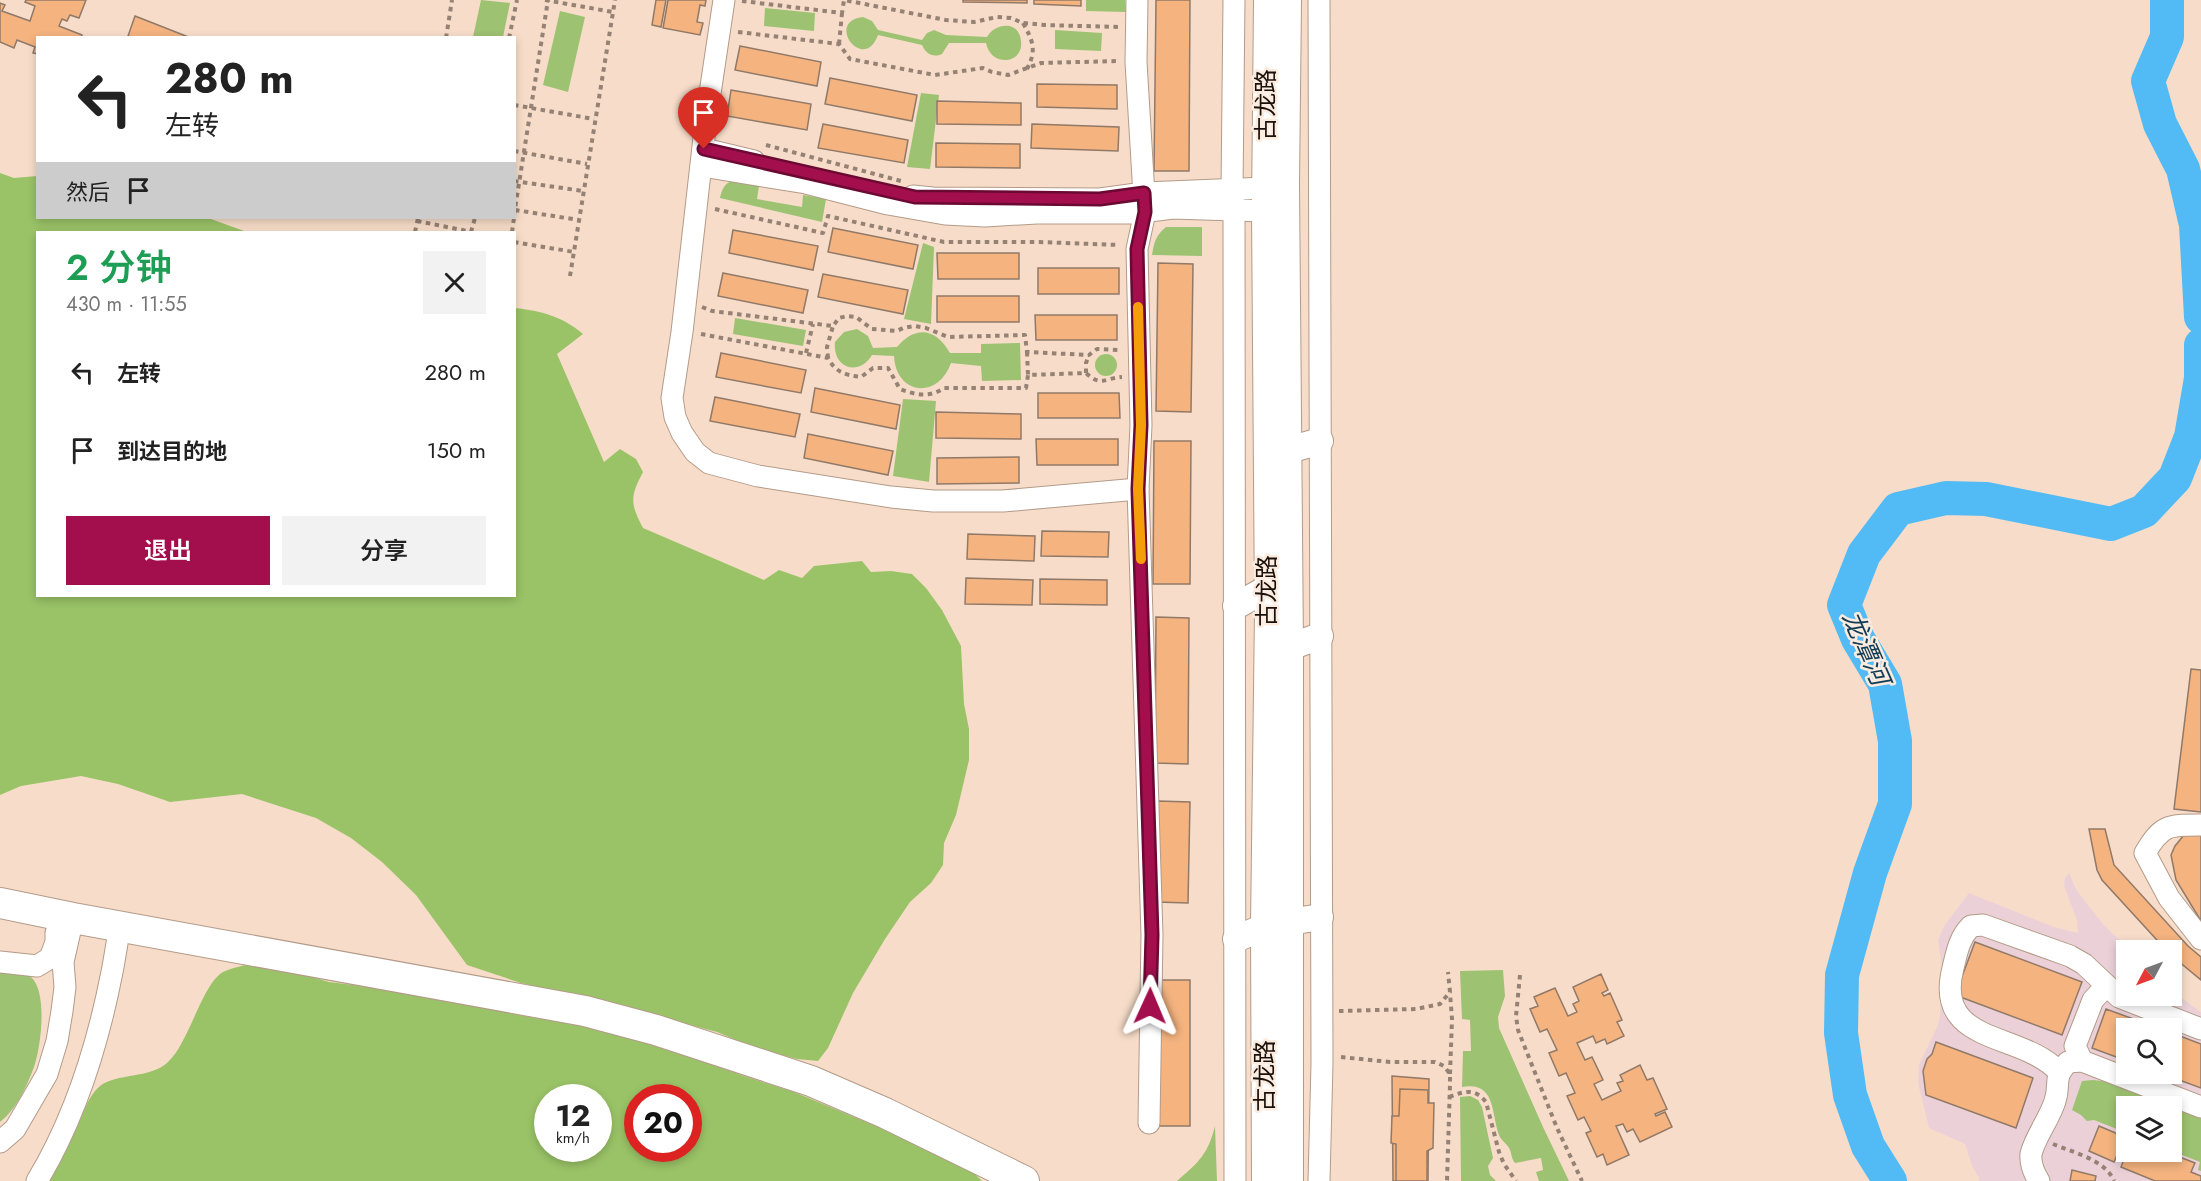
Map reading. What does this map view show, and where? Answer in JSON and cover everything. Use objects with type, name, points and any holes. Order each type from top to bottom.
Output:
[{"type":"highway","points":[[0,903],[585,1011],[812,1081],[885,1113],[1013,1177]]},
{"type":"main road","name":"古龙路","points":[[1265,1181],[1264,927],[1268,588],[1267,0]]},
{"type":"main road","name":"古龙路","points":[[1287,0],[1290,1181]]},
{"type":"main road","points":[[1289,450],[1320,441]]},
{"type":"main road","points":[[1236,606],[1268,588]]},
{"type":"main road","points":[[1290,647],[1320,636]]},
{"type":"main road","points":[[1290,922],[1320,917]]},
{"type":"main road","points":[[1236,939],[1264,927]]},
{"type":"street","points":[[724,0],[706,120],[703,158],[709,204],[693,333],[674,372],[672,398],[675,417],[682,433],[695,452],[709,463],[758,476],[820,487],[933,501],[1003,501],[1138,489]]},
{"type":"street","points":[[1137,0],[1136,62],[1144,202],[1137,249],[1141,425],[1138,489],[1152,935],[1149,1123]]},
{"type":"street","points":[[1234,0],[1235,1181]]},
{"type":"street","points":[[1319,0],[1322,1063],[1319,1181]]},
{"type":"street","points":[[703,158],[915,197],[1100,199],[1144,202],[1266,200]]},
{"type":"street","points":[[2201,825],[2165,828],[2154,838],[2145,853],[2169,898],[2201,939]]},
{"type":"street","points":[[0,962],[37,966],[50,958],[65,916]]},
{"type":"street","points":[[0,1142],[15,1129],[47,1074],[61,1021],[65,987],[63,962],[65,916]]},
{"type":"street","points":[[36,1181],[70,1113],[91,1058],[113,972],[120,926]]},
{"type":"street","points":[[2059,1072],[2041,1057],[1979,1032],[1963,1021],[1953,1010],[1949,997],[1951,977],[1962,934],[1971,926],[1983,926],[2070,956],[2084,964],[2119,997],[2201,1029]]},
{"type":"street","points":[[2082,1061],[2075,1046],[2093,1000],[2106,986]]},
{"type":"street","points":[[2039,1181],[2032,1167],[2031,1154],[2056,1098],[2059,1072],[2068,1062],[2082,1061],[2201,1107]]},
{"type":"path","points":[[446,36],[452,0]]},
{"type":"path","points":[[509,36],[517,0]]},
{"type":"path","points":[[583,191],[517,181],[524,152],[546,0],[613,12]]},
{"type":"path","points":[[570,276],[615,0]]},
{"type":"path","points":[[737,0],[842,13]]},
{"type":"path","points":[[1136,62],[1108,60],[1041,63],[1008,75],[983,68],[935,75],[850,59],[839,44],[844,0],[946,21],[974,22],[997,17],[1011,18],[1023,23],[1137,27]]},
{"type":"path","points":[[1023,23],[1034,54],[1026,69]]},
{"type":"path","points":[[719,30],[839,44]]},
{"type":"path","points":[[516,105],[594,119]]},
{"type":"path","points":[[760,143],[903,182]]},
{"type":"path","points":[[516,151],[587,164]]},
{"type":"path","points":[[713,220],[709,204],[823,233],[828,216],[944,242],[1039,242],[1123,246]]},
{"type":"path","points":[[516,210],[579,220]]},
{"type":"path","points":[[417,219],[467,231]]},
{"type":"path","points":[[516,242],[574,252]]},
{"type":"path","points":[[695,306],[704,316]]},
{"type":"path","points":[[695,306],[712,311],[832,326]]},
{"type":"path","points":[[847,316],[856,317],[872,329],[897,331],[914,326],[926,327],[948,337],[1025,334],[1028,352],[1026,388],[944,388],[938,392],[922,395],[900,389],[888,368],[873,368],[861,377],[839,372],[828,358],[827,347],[832,326],[839,318],[847,316]]},
{"type":"path","points":[[806,353],[813,324]]},
{"type":"path","points":[[693,333],[704,325]]},
{"type":"path","points":[[693,333],[702,345]]},
{"type":"path","points":[[693,333],[828,358]]},
{"type":"path","points":[[1139,348],[1115,351],[1097,349],[1089,355],[1086,363],[1086,373],[1093,380],[1101,382],[1115,378],[1139,378]]},
{"type":"path","points":[[1028,352],[1089,355]]},
{"type":"path","points":[[1028,375],[1086,373]]},
{"type":"path","points":[[1447,1181],[1452,1030],[1448,972]]},
{"type":"path","points":[[1520,975],[1516,1016],[1518,1030],[1552,1118],[1582,1181]]},
{"type":"path","points":[[1334,1011],[1416,1010],[1440,1004],[1450,992]]},
{"type":"path","points":[[1330,1058],[1435,1062],[1443,1066],[1450,1074]]},
{"type":"path","points":[[1449,1097],[1474,1091],[1486,1102],[1504,1164],[1516,1181]]},
{"type":"path","points":[[2039,1137],[2095,1162],[2109,1173],[2114,1181]]},
{"type":"shaded area","points":[[2069,873],[2076,889],[2103,924],[2119,940],[2116,940],[2116,1006],[2182,1006],[2182,998],[2201,1012],[2201,1181],[1979,1181],[1965,1144],[1929,1128],[1918,1083],[1919,1065],[1938,1025],[1940,1015],[1943,973],[1938,940],[1944,926],[1969,893],[2054,927],[2078,933],[2077,920],[2064,886],[2065,878]]},
{"type":"green space","points":[[481,0],[510,3],[503,36],[473,36]]},
{"type":"green space","points":[[1086,0],[1125,0],[1126,12],[1086,11]]},
{"type":"green space","points":[[765,8],[815,13],[814,31],[764,26]]},
{"type":"green space","points":[[560,11],[585,17],[568,92],[543,85]]},
{"type":"green space","points":[[863,17],[872,21],[878,30],[922,40],[927,33],[934,30],[946,35],[987,37],[995,29],[1011,27],[1019,34],[1021,49],[1018,55],[1006,60],[994,56],[986,43],[949,43],[942,54],[933,55],[928,53],[922,45],[878,35],[872,46],[864,49],[857,47],[847,35],[847,27],[852,21]]},
{"type":"green space","points":[[1055,30],[1102,33],[1101,51],[1055,49]]},
{"type":"green space","points":[[921,93],[939,95],[930,169],[907,167]]},
{"type":"green space","points":[[0,173],[14,178],[36,176],[36,219],[211,219],[244,231],[36,231],[36,597],[516,597],[516,308],[551,315],[583,334],[557,354],[604,462],[620,449],[636,459],[643,472],[633,500],[643,528],[764,580],[779,570],[802,578],[814,566],[862,561],[871,572],[891,571],[912,574],[942,610],[961,646],[964,704],[969,729],[969,760],[956,815],[944,843],[943,865],[931,883],[910,902],[885,939],[853,993],[828,1048],[818,1061],[797,1059],[757,1049],[717,1032],[521,983],[467,965],[416,895],[382,862],[351,838],[316,818],[242,794],[170,802],[118,784],[81,776],[21,786],[0,795]]},
{"type":"green space","points":[[733,180],[759,186],[757,199],[802,207],[803,195],[826,199],[822,222],[720,198],[724,187]]},
{"type":"green space","points":[[1166,227],[1202,227],[1202,256],[1152,255],[1156,239]]},
{"type":"green space","points":[[923,243],[934,247],[931,324],[904,319]]},
{"type":"green space","points":[[735,318],[806,330],[803,346],[733,334]]},
{"type":"green space","points":[[857,329],[868,336],[873,348],[897,347],[911,335],[919,332],[933,334],[950,353],[981,353],[981,344],[1020,343],[1021,380],[982,381],[981,366],[951,363],[945,375],[937,383],[918,388],[902,379],[896,369],[894,356],[872,355],[867,362],[854,367],[842,363],[835,351],[835,342],[844,332]]},
{"type":"green space","points":[[1106,354],[1114,357],[1117,365],[1114,373],[1106,376],[1098,373],[1095,365],[1098,357]]},
{"type":"green space","points":[[903,399],[936,401],[929,482],[893,476]]},
{"type":"green space","points":[[259,962],[329,982],[378,988],[536,1018],[583,1023],[794,1092],[936,1151],[972,1171],[982,1181],[44,1181],[75,1133],[95,1091],[107,1082],[143,1074],[168,1062],[182,1042],[208,988],[223,972]]},
{"type":"green space","points":[[0,969],[20,972],[31,977],[40,995],[42,1020],[37,1058],[31,1074],[16,1104],[0,1122]]},
{"type":"green space","points":[[1503,970],[1505,996],[1498,1017],[1499,1028],[1569,1181],[1539,1181],[1536,1172],[1543,1170],[1541,1158],[1515,1163],[1509,1148],[1499,1135],[1487,1094],[1473,1086],[1462,1087],[1463,1051],[1471,1051],[1470,1020],[1462,1019],[1460,971]]},
{"type":"green space","points":[[2082,1081],[2107,1082],[2152,1096],[2116,1096],[2116,1129],[2094,1120],[2087,1121],[2072,1110]]},
{"type":"green space","points":[[1470,1096],[1478,1100],[1482,1107],[1493,1158],[1488,1166],[1490,1175],[1496,1181],[1461,1181],[1460,1097]]},
{"type":"green space","points":[[2182,1109],[2201,1118],[2201,1171],[2198,1170],[2200,1162],[2182,1155]]},
{"type":"green space","points":[[1215,1126],[1217,1181],[1177,1181],[1202,1157]]},
{"type":"building","points":[[26,0],[86,0],[79,18],[70,15],[67,21],[62,19],[59,26],[82,36],[36,36],[36,54],[33,53],[35,47],[17,40],[14,48],[0,42],[0,3],[5,5],[2,11],[30,21],[35,6],[25,2]]},
{"type":"building","points":[[656,0],[666,0],[661,27],[652,25]]},
{"type":"building","points":[[668,0],[706,0],[705,6],[700,5],[697,22],[703,23],[700,35],[663,28]]},
{"type":"building","points":[[963,0],[1027,0],[1027,3],[963,2]]},
{"type":"building","points":[[1034,0],[1081,0],[1081,6],[1034,4]]},
{"type":"building","points":[[1156,0],[1190,0],[1189,171],[1154,171]]},
{"type":"building","points":[[135,16],[186,36],[128,36]]},
{"type":"building","points":[[740,46],[821,62],[817,86],[735,70]]},
{"type":"building","points":[[830,78],[917,95],[912,121],[825,104]]},
{"type":"building","points":[[1037,84],[1117,85],[1117,109],[1037,107]]},
{"type":"building","points":[[731,90],[811,104],[807,130],[727,116]]},
{"type":"building","points":[[937,101],[1021,103],[1021,125],[937,124]]},
{"type":"building","points":[[823,124],[908,140],[904,163],[818,148]]},
{"type":"building","points":[[1032,124],[1119,127],[1118,151],[1031,148]]},
{"type":"building","points":[[936,143],[1020,144],[1020,168],[936,167]]},
{"type":"building","points":[[833,228],[918,245],[913,269],[828,252]]},
{"type":"building","points":[[733,230],[818,246],[813,270],[729,253]]},
{"type":"building","points":[[937,253],[1019,253],[1019,279],[938,279]]},
{"type":"building","points":[[1158,263],[1193,264],[1191,412],[1156,411]]},
{"type":"building","points":[[1038,268],[1119,268],[1119,294],[1038,294]]},
{"type":"building","points":[[723,273],[808,290],[803,313],[718,296]]},
{"type":"building","points":[[823,274],[908,290],[903,314],[818,297]]},
{"type":"building","points":[[937,296],[1019,296],[1019,322],[937,322]]},
{"type":"building","points":[[1035,315],[1117,315],[1117,340],[1036,340]]},
{"type":"building","points":[[721,353],[806,370],[801,393],[716,377]]},
{"type":"building","points":[[815,388],[900,405],[896,429],[811,412]]},
{"type":"building","points":[[1038,393],[1119,393],[1120,418],[1038,418]]},
{"type":"building","points":[[715,397],[800,414],[795,437],[710,421]]},
{"type":"building","points":[[936,412],[1021,414],[1021,439],[936,438]]},
{"type":"building","points":[[808,434],[893,451],[888,475],[804,458]]},
{"type":"building","points":[[1036,439],[1118,439],[1118,465],[1037,465]]},
{"type":"building","points":[[1154,441],[1191,441],[1190,584],[1153,584]]},
{"type":"building","points":[[1019,457],[1019,483],[937,484],[937,458]]},
{"type":"building","points":[[1042,531],[1109,532],[1108,557],[1041,556]]},
{"type":"building","points":[[968,534],[1035,536],[1034,561],[967,559]]},
{"type":"building","points":[[966,578],[1033,580],[1032,605],[965,604]]},
{"type":"building","points":[[1040,579],[1107,580],[1107,605],[1040,604]]},
{"type":"building","points":[[1156,617],[1189,618],[1188,764],[1155,763]]},
{"type":"building","points":[[2191,669],[2201,670],[2201,812],[2174,809]]},
{"type":"building","points":[[1158,801],[1190,802],[1188,903],[1156,902]]},
{"type":"building","points":[[2089,829],[2105,829],[2114,865],[2188,946],[2201,957],[2201,980],[2182,964],[2182,940],[2157,940],[2102,880],[2097,870]]},
{"type":"building","points":[[2184,835],[2201,835],[2201,921],[2176,880],[2171,855]]},
{"type":"building","points":[[1975,942],[2082,982],[2062,1035],[1955,995]]},
{"type":"building","points":[[1601,974],[1608,990],[1602,993],[1604,996],[1610,993],[1622,1020],[1617,1022],[1624,1036],[1607,1044],[1605,1039],[1596,1043],[1593,1036],[1577,1043],[1585,1060],[1592,1057],[1603,1080],[1594,1084],[1602,1100],[1621,1091],[1617,1083],[1623,1081],[1620,1075],[1640,1065],[1647,1080],[1653,1078],[1667,1109],[1655,1114],[1656,1116],[1665,1112],[1672,1127],[1640,1142],[1633,1129],[1627,1132],[1623,1124],[1616,1126],[1629,1155],[1607,1165],[1603,1154],[1597,1157],[1586,1133],[1591,1131],[1584,1117],[1578,1120],[1567,1096],[1575,1093],[1566,1073],[1559,1076],[1549,1053],[1557,1050],[1547,1029],[1540,1032],[1530,1009],[1538,1006],[1534,997],[1555,988],[1568,1016],[1577,1012],[1573,1004],[1579,1001],[1573,987]]},
{"type":"building","points":[[1155,980],[1190,980],[1190,1126],[1155,1126]]},
{"type":"building","points":[[2106,1009],[2131,1018],[2116,1018],[2116,1057],[2092,1048]]},
{"type":"building","points":[[2182,1037],[2201,1044],[2201,1088],[2182,1081]]},
{"type":"building","points":[[1936,1042],[2033,1078],[2016,1128],[1926,1095],[1923,1071]]},
{"type":"building","points":[[1392,1076],[1429,1079],[1428,1181],[1393,1181]]},
{"type":"building","points":[[1400,1089],[1428,1090],[1428,1103],[1434,1103],[1433,1148],[1427,1151],[1427,1181],[1396,1181],[1396,1144],[1391,1143],[1392,1116],[1399,1116]]},
{"type":"building","points":[[2099,1126],[2116,1133],[2114,1162],[2089,1151]]},
{"type":"building","points":[[2182,1158],[2195,1163],[2191,1172],[2201,1176],[2201,1181],[2155,1181],[2121,1167],[2123,1162],[2182,1162]]},
{"type":"building","points":[[2072,1170],[2096,1176],[2095,1181],[2070,1181]]},
{"type":"waterway","name":"龙潭河","points":[[2167,0],[2167,37],[2148,81],[2160,124],[2183,169],[2196,225],[2201,317]]},
{"type":"waterway","name":"龙潭河","points":[[1890,1181],[1868,1146],[1850,1095],[1841,1033],[1842,975],[1870,873],[1895,804],[1895,741],[1885,684],[1858,639],[1844,605],[1864,554],[1898,509],[1946,498],[1986,499],[2111,524],[2144,511],[2175,478],[2191,437],[2201,378],[2201,345]]},
{"type":"slow traffic","points":[[1138,307],[1141,425],[1138,489],[1141,559]]},
{"type":"route","points":[[704,149],[915,197],[1100,199],[1144,193],[1145,212],[1137,249],[1141,425],[1138,489],[1152,935],[1150,1006]]}]
